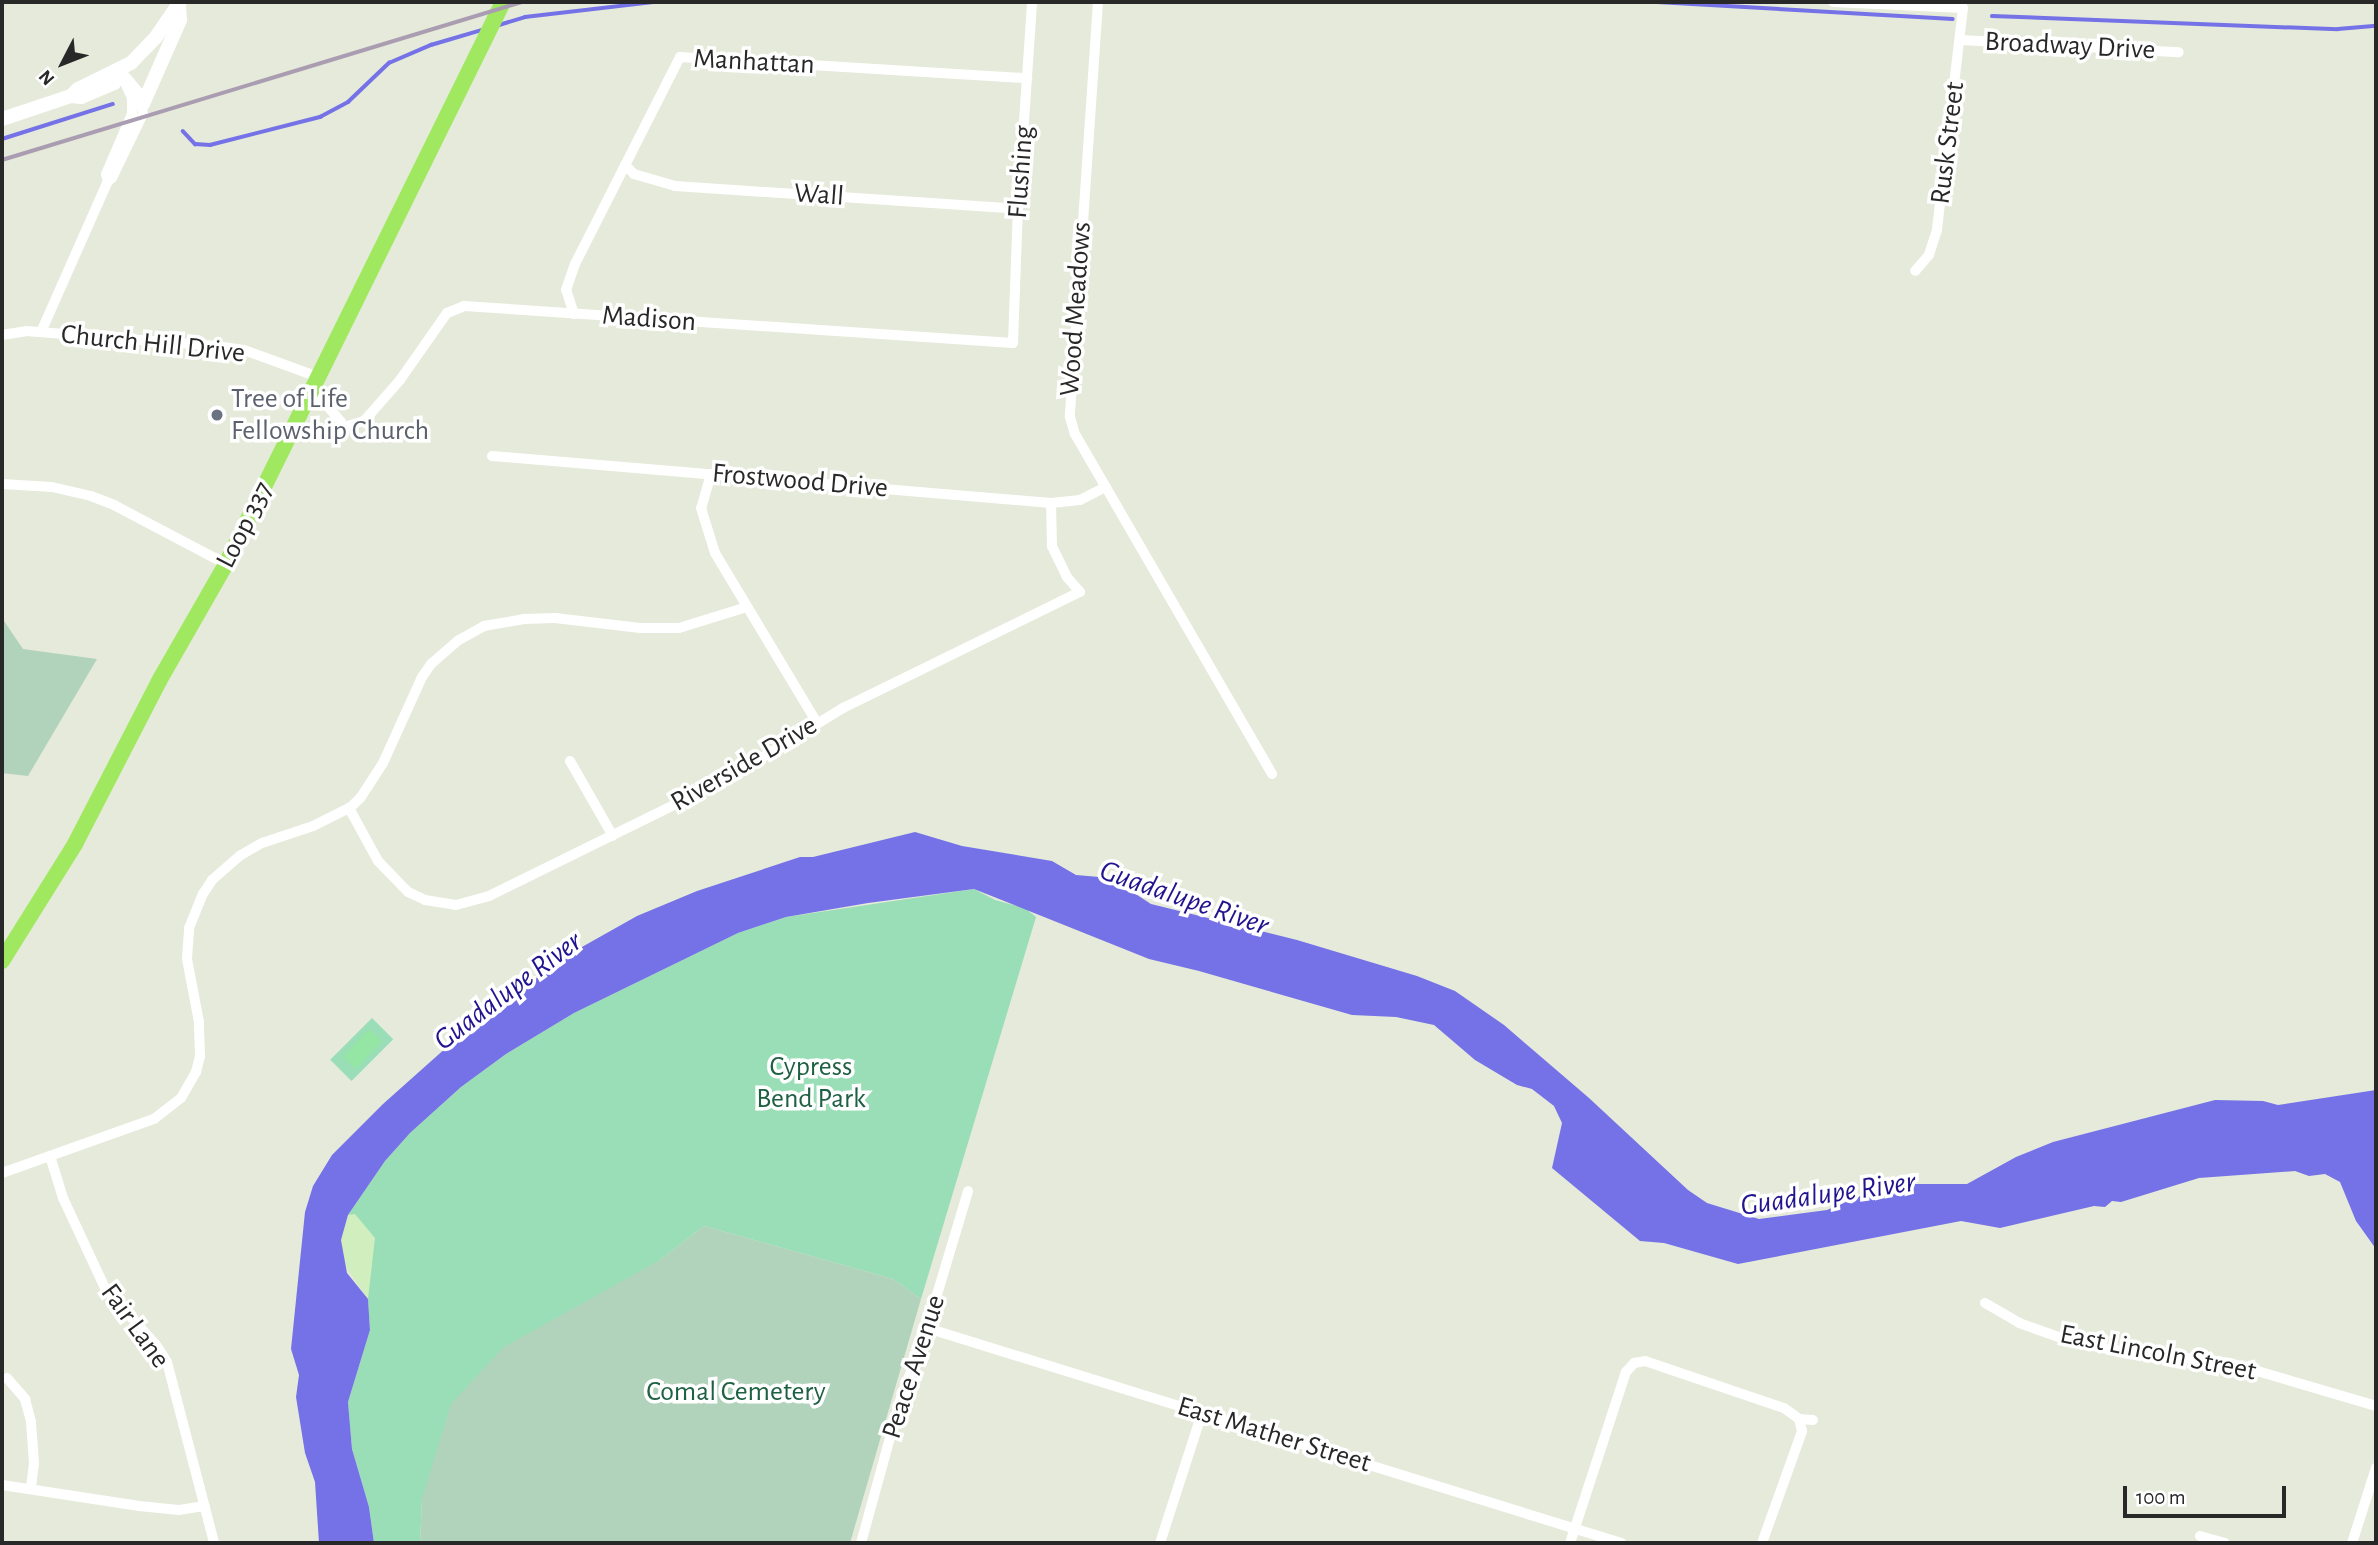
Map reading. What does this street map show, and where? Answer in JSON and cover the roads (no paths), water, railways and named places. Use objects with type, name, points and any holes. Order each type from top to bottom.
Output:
[{"type":"main road","name":"Loop 337","points":[[2,961],[75,844],[159,681],[226,564],[503,2]]},
{"type":"street","name":"Flushing","points":[[1013,343],[1018,209],[1032,2]]},
{"type":"street","name":"Wood Meadows","points":[[1098,2],[1069,406],[1075,434],[1272,774]]},
{"type":"street","name":"Broadway Drive","points":[[1833,2],[1943,4],[1963,8]]},
{"type":"street","points":[[2,119],[71,96],[78,89],[131,63],[156,37],[179,3]]},
{"type":"street","points":[[143,104],[180,20],[179,3]]},
{"type":"street","name":"Rusk Street","points":[[1915,271],[1925,262],[1935,242],[1963,8]]},
{"type":"street","name":"Broadway Drive","points":[[1961,40],[2179,52]]},
{"type":"street","name":"Manhattan","points":[[574,314],[566,290],[569,279],[680,57],[1027,78]]},
{"type":"street","points":[[107,181],[112,178],[143,114],[143,104],[135,84],[119,69]]},
{"type":"street","points":[[41,332],[107,181],[106,174],[132,114],[132,99],[119,69]]},
{"type":"street","name":"Wall","points":[[625,165],[634,174],[676,186],[1018,209]]},
{"type":"street","name":"Madison","points":[[293,427],[334,430],[357,426],[400,380],[442,318],[451,309],[464,306],[1013,343]]},
{"type":"street","name":"Church Hill Drive","points":[[2,335],[41,332],[216,346],[265,357],[315,383]]},
{"type":"street","points":[[315,383],[341,422],[341,427]]},
{"type":"street","name":"Frostwood Drive","points":[[492,456],[1051,503],[1080,500],[1105,487]]},
{"type":"street","points":[[711,474],[701,508],[715,553],[817,723]]},
{"type":"street","points":[[2,484],[52,487],[93,497],[114,505],[226,564]]},
{"type":"street","name":"Riverside Drive","points":[[349,808],[388,874],[408,892],[438,903],[456,905],[489,896],[759,762],[817,723],[1080,592],[1067,577],[1052,546],[1051,503]]},
{"type":"street","points":[[2,1173],[154,1119],[181,1098],[196,1072],[200,1056],[199,1022],[187,959],[189,928],[203,894],[212,880],[241,855],[349,808],[372,783],[431,664],[459,640],[484,626],[524,619],[555,618],[640,628],[679,628],[747,607]]},
{"type":"street","points":[[570,761],[613,836]]},
{"type":"street","name":"Fair Lane","points":[[50,1156],[63,1198],[105,1288],[156,1345],[167,1362],[215,1543]]},
{"type":"street","name":"Peace Avenue","points":[[865,1542],[900,1401],[927,1328],[968,1191]]},
{"type":"street","name":"East Lincoln Street","points":[[1984,1303],[2019,1323],[2070,1341],[2113,1350],[2230,1363],[2376,1406]]},
{"type":"street","name":"East Mather Street","points":[[927,1328],[1621,1543]]},
{"type":"street","points":[[1570,1543],[1626,1372],[1634,1363],[1646,1361],[1789,1410],[1799,1419],[1802,1431],[1762,1543]]},
{"type":"street","points":[[7,1378],[25,1399],[31,1422],[34,1463],[31,1489]]},
{"type":"street","points":[[1160,1543],[1202,1413]]},
{"type":"street","points":[[1799,1419],[1813,1420]]},
{"type":"street","points":[[2352,1543],[2376,1468]]},
{"type":"street","points":[[2,1485],[139,1506],[178,1510],[205,1506]]},
{"type":"street","points":[[2200,1535],[2225,1543]]},
{"type":"waterway","points":[[496,26],[525,17],[655,2]]},
{"type":"waterway","points":[[1657,2],[1953,19]]},
{"type":"waterway","points":[[1992,16],[2338,29],[2376,26]]},
{"type":"waterway","points":[[183,131],[195,144],[210,145],[320,117],[348,102],[389,63],[431,45],[482,30]]},
{"type":"waterway","points":[[2,139],[113,104]]},
{"type":"railway","points":[[2,160],[522,2]]},
{"type":"place","name":"Tree of Life Fellowship Church","points":[[217,415]]},
{"type":"water label","name":"Guadalupe River","points":[[1184,898]]},
{"type":"water label","name":"Guadalupe River","points":[[508,991]]},
{"type":"water label","name":"Guadalupe River","points":[[1828,1194]]},
{"type":"park label","name":"Cypress Bend Park","points":[[811,1083]]},
{"type":"park label","name":"Comal Cemetery","points":[[736,1392]]}]
